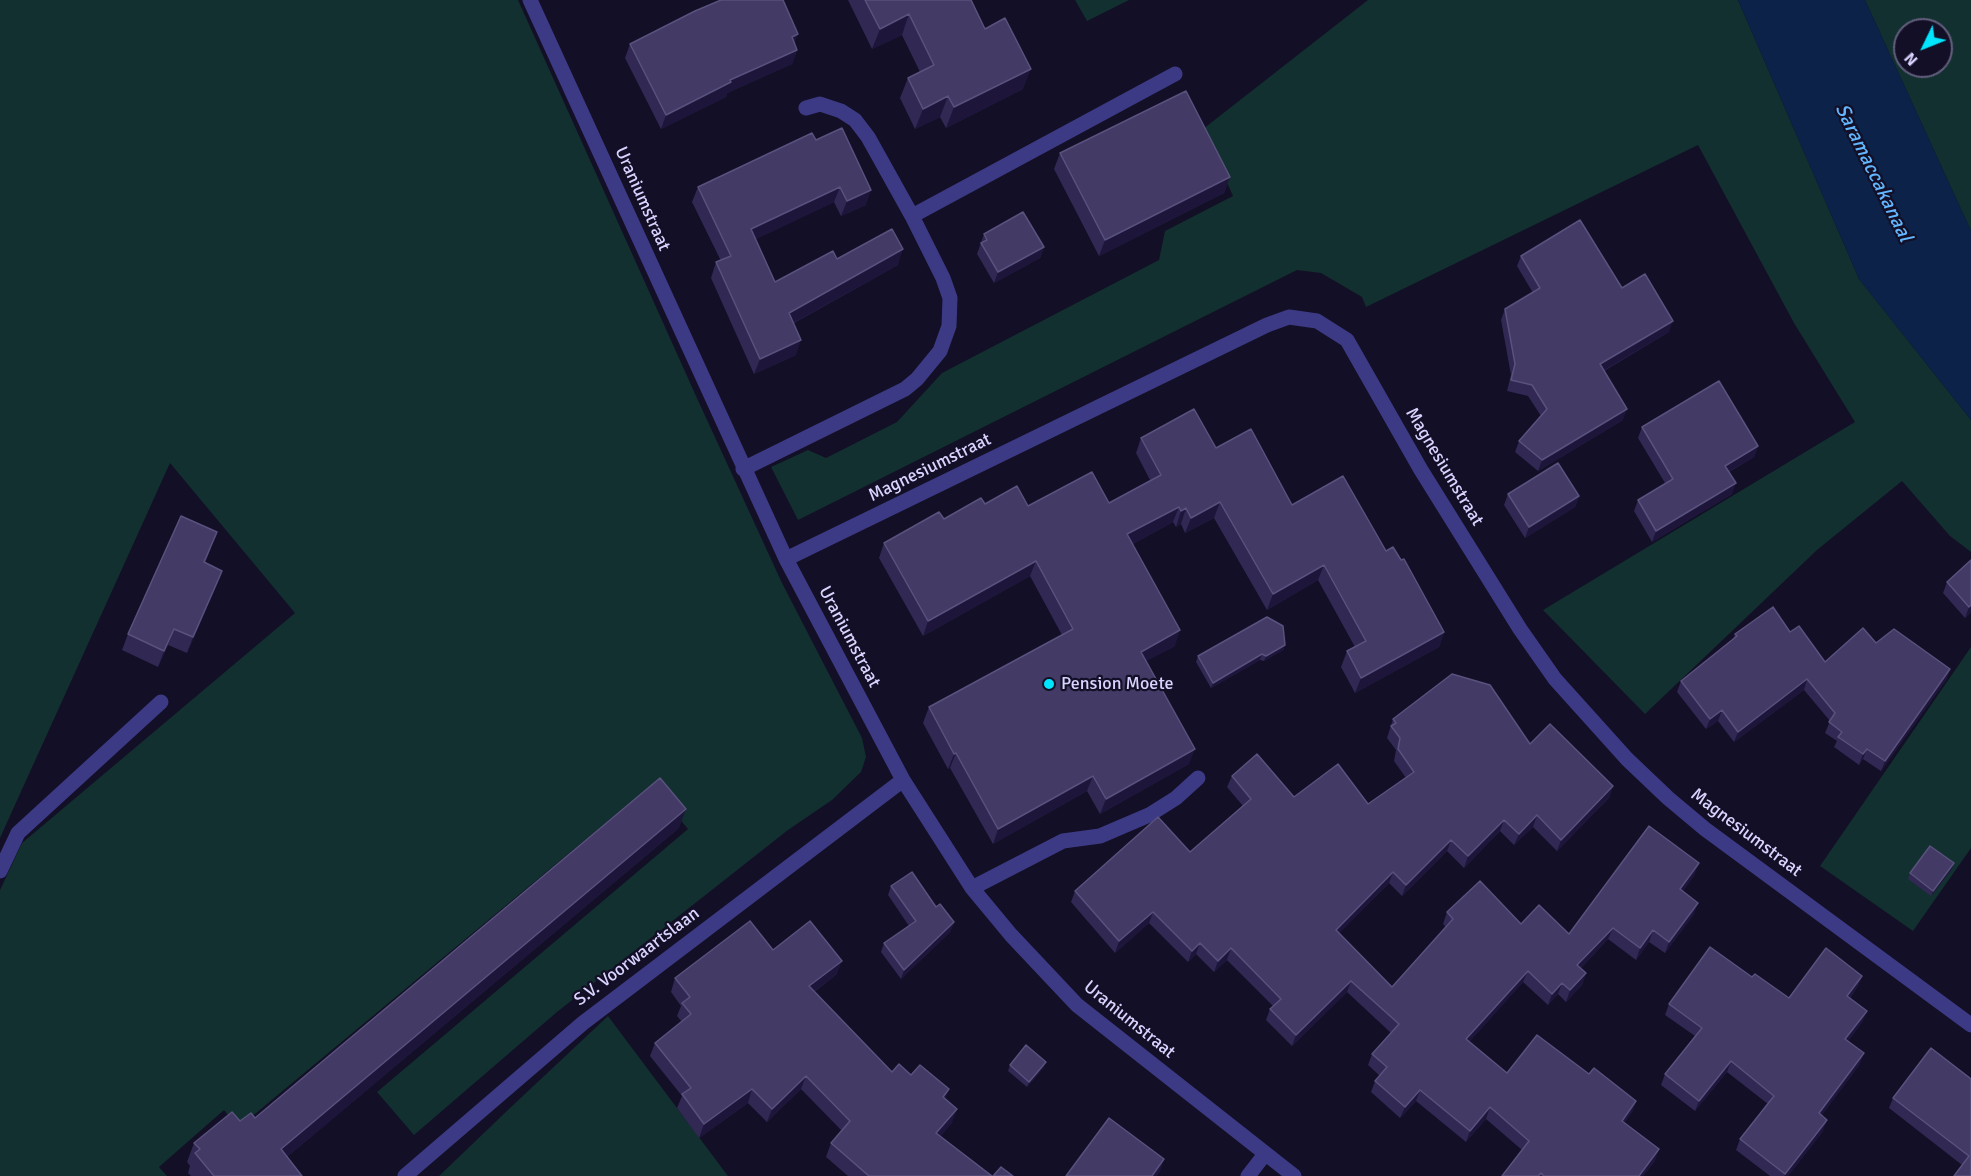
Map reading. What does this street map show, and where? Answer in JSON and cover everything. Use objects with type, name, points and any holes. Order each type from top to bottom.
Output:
[{"type":"street","name":"Uraniumstraat","points":[[530,0],[786,560],[903,780],[972,888],[1011,935],[1077,1005],[1294,1176]]},
{"type":"street","points":[[912,216],[1175,74]]},
{"type":"street","points":[[744,470],[905,389],[940,351],[949,326],[950,298],[943,278],[868,137],[855,120],[841,111],[820,104],[806,108]]},
{"type":"street","name":"Magnesiumstraat","points":[[786,560],[1267,325],[1289,317],[1317,321],[1347,340],[1421,470],[1520,629],[1555,679],[1627,759],[1705,829],[1971,1025]]},
{"type":"street","points":[[0,871],[18,833],[161,702]]},
{"type":"street","points":[[972,888],[1063,841],[1100,836],[1149,815],[1176,798],[1198,778]]},
{"type":"street","name":"S.V. Voorwaartslaan","points":[[405,1176],[583,1023],[903,780]]},
{"type":"street","points":[[1248,1176],[1265,1154]]},
{"type":"green space","points":[[0,0],[518,0],[782,583],[862,738],[866,757],[861,772],[832,800],[788,830],[557,1012],[414,1135],[377,1092],[688,829],[651,785],[238,1128],[224,1110],[159,1167],[167,1176],[0,1176],[0,890],[22,843],[295,613],[170,463],[0,838]]},
{"type":"green space","points":[[1075,0],[1129,0],[1087,21]]},
{"type":"green space","points":[[1368,0],[1738,0],[1859,279],[1971,420],[1971,552],[1950,536],[1902,481],[1817,550],[1645,714],[1543,610],[1855,422],[1794,323],[1698,145],[1366,307],[1362,297],[1321,273],[1297,270],[798,520],[771,467],[808,450],[826,458],[897,422],[942,373],[1159,260],[1165,231],[1233,196],[1203,129]]},
{"type":"green space","points":[[1865,0],[1971,0],[1971,231],[1901,78],[1953,78],[1953,18],[1893,18],[1893,61]]},
{"type":"green space","points":[[1971,647],[1971,848],[1913,931],[1820,866]]},
{"type":"green space","points":[[608,1016],[728,1176],[439,1176],[510,1108]]},
{"type":"water","name":"Saramaccakanaal","points":[[1738,0],[1865,0],[1893,61],[1893,78],[1901,78],[1971,231],[1971,420],[1859,279]]},
{"type":"building","points":[[721,0],[783,0],[798,34],[792,37],[797,50],[730,80],[731,82],[666,115],[630,44]]},
{"type":"building","points":[[865,0],[971,0],[985,29],[1005,18],[1031,69],[954,107],[948,96],[923,109],[908,78],[934,65],[909,14],[880,29]]},
{"type":"building","points":[[1186,91],[1230,177],[1105,240],[1060,153]]},
{"type":"building","points":[[842,128],[871,190],[847,201],[840,187],[751,229],[775,282],[833,251],[837,259],[892,229],[903,249],[789,313],[801,340],[760,359],[716,262],[731,256],[698,187],[812,133],[816,140]]},
{"type":"building","points":[[1023,212],[1044,247],[998,272],[981,243],[987,240],[984,234]]},
{"type":"building","points":[[1580,220],[1622,288],[1645,274],[1673,321],[1600,364],[1627,409],[1542,460],[1519,441],[1547,409],[1532,385],[1511,380],[1515,364],[1505,309],[1540,288],[1521,256]]},
{"type":"building","points":[[1719,381],[1758,446],[1725,466],[1736,483],[1656,531],[1638,500],[1673,479],[1642,427]]},
{"type":"building","points":[[1194,409],[1216,448],[1251,429],[1292,505],[1343,476],[1386,551],[1393,547],[1401,560],[1404,559],[1444,632],[1361,678],[1347,651],[1366,641],[1324,565],[1273,594],[1220,502],[1191,518],[1186,508],[1181,511],[1179,507],[1127,534],[1180,630],[1141,652],[1195,749],[1106,799],[1093,776],[998,829],[929,707],[1073,629],[1036,561],[928,621],[884,543],[939,512],[944,519],[981,498],[985,504],[1017,486],[1028,506],[1092,472],[1109,503],[1161,475],[1141,438]]},
{"type":"building","points":[[1558,463],[1579,496],[1529,527],[1508,494]]},
{"type":"building","points":[[181,516],[217,532],[204,562],[222,571],[193,637],[174,629],[164,651],[128,634]]},
{"type":"building","points":[[1971,560],[1971,605],[1969,607],[1947,582]]},
{"type":"building","points":[[1773,607],[1790,632],[1799,626],[1825,662],[1863,628],[1876,643],[1894,629],[1950,669],[1885,761],[1867,749],[1863,754],[1838,737],[1842,732],[1829,722],[1835,713],[1807,679],[1738,732],[1722,710],[1710,719],[1681,681],[1737,636],[1735,634]]},
{"type":"building","points":[[1267,617],[1283,626],[1285,645],[1266,656],[1262,654],[1213,683],[1198,656]]},
{"type":"building","points":[[1452,674],[1490,685],[1530,744],[1550,724],[1613,786],[1561,840],[1537,815],[1519,834],[1504,820],[1468,856],[1451,840],[1406,885],[1393,872],[1336,930],[1392,987],[1453,919],[1447,912],[1480,881],[1521,924],[1539,905],[1569,934],[1649,826],[1699,863],[1680,889],[1698,903],[1669,942],[1653,930],[1640,948],[1613,928],[1577,965],[1586,973],[1570,990],[1562,983],[1552,994],[1528,971],[1466,1039],[1507,1073],[1537,1035],[1589,1074],[1594,1068],[1636,1101],[1622,1121],[1659,1149],[1639,1176],[1544,1176],[1541,1173],[1538,1176],[1502,1176],[1529,1141],[1490,1107],[1470,1131],[1420,1090],[1405,1107],[1375,1081],[1387,1067],[1372,1054],[1399,1024],[1351,981],[1296,1035],[1270,1009],[1281,999],[1231,948],[1218,961],[1200,943],[1192,951],[1153,912],[1119,941],[1075,891],[1158,817],[1190,852],[1251,799],[1232,776],[1257,754],[1294,797],[1338,764],[1368,804],[1414,772],[1398,749],[1400,738],[1391,726],[1396,723],[1393,719]]},
{"type":"building","points":[[660,778],[686,809],[281,1149],[302,1176],[214,1176],[195,1153],[200,1149],[194,1143],[232,1112],[240,1121],[251,1113],[255,1118]]},
{"type":"building","points":[[1930,846],[1954,863],[1933,891],[1910,873]]},
{"type":"building","points":[[912,872],[936,907],[940,904],[954,922],[904,970],[884,943],[916,921],[891,886]]},
{"type":"building","points":[[750,921],[773,950],[810,921],[842,961],[809,986],[892,1072],[899,1064],[911,1075],[920,1065],[949,1089],[943,1097],[957,1109],[936,1133],[992,1176],[869,1176],[831,1143],[850,1121],[806,1076],[772,1109],[752,1089],[704,1124],[682,1094],[691,1088],[655,1043],[691,1014],[682,1003],[690,997],[675,978]]},
{"type":"building","points":[[1710,947],[1752,977],[1755,974],[1789,998],[1826,948],[1862,976],[1847,996],[1867,1011],[1845,1039],[1864,1053],[1819,1113],[1827,1120],[1785,1174],[1740,1139],[1774,1096],[1731,1061],[1699,1101],[1665,1074],[1702,1028],[1669,1004]]},
{"type":"building","points":[[1026,1045],[1046,1062],[1029,1082],[1010,1065]]},
{"type":"building","points":[[1931,1048],[1971,1079],[1971,1176],[1954,1176],[1969,1156],[1893,1098]]},
{"type":"building","points":[[1109,1118],[1164,1159],[1152,1176],[1066,1176]]},
{"type":"building","points":[[1001,1167],[1013,1176],[993,1176]]},
{"type":"place","name":"Pension Moete","points":[[1049,684]]}]
